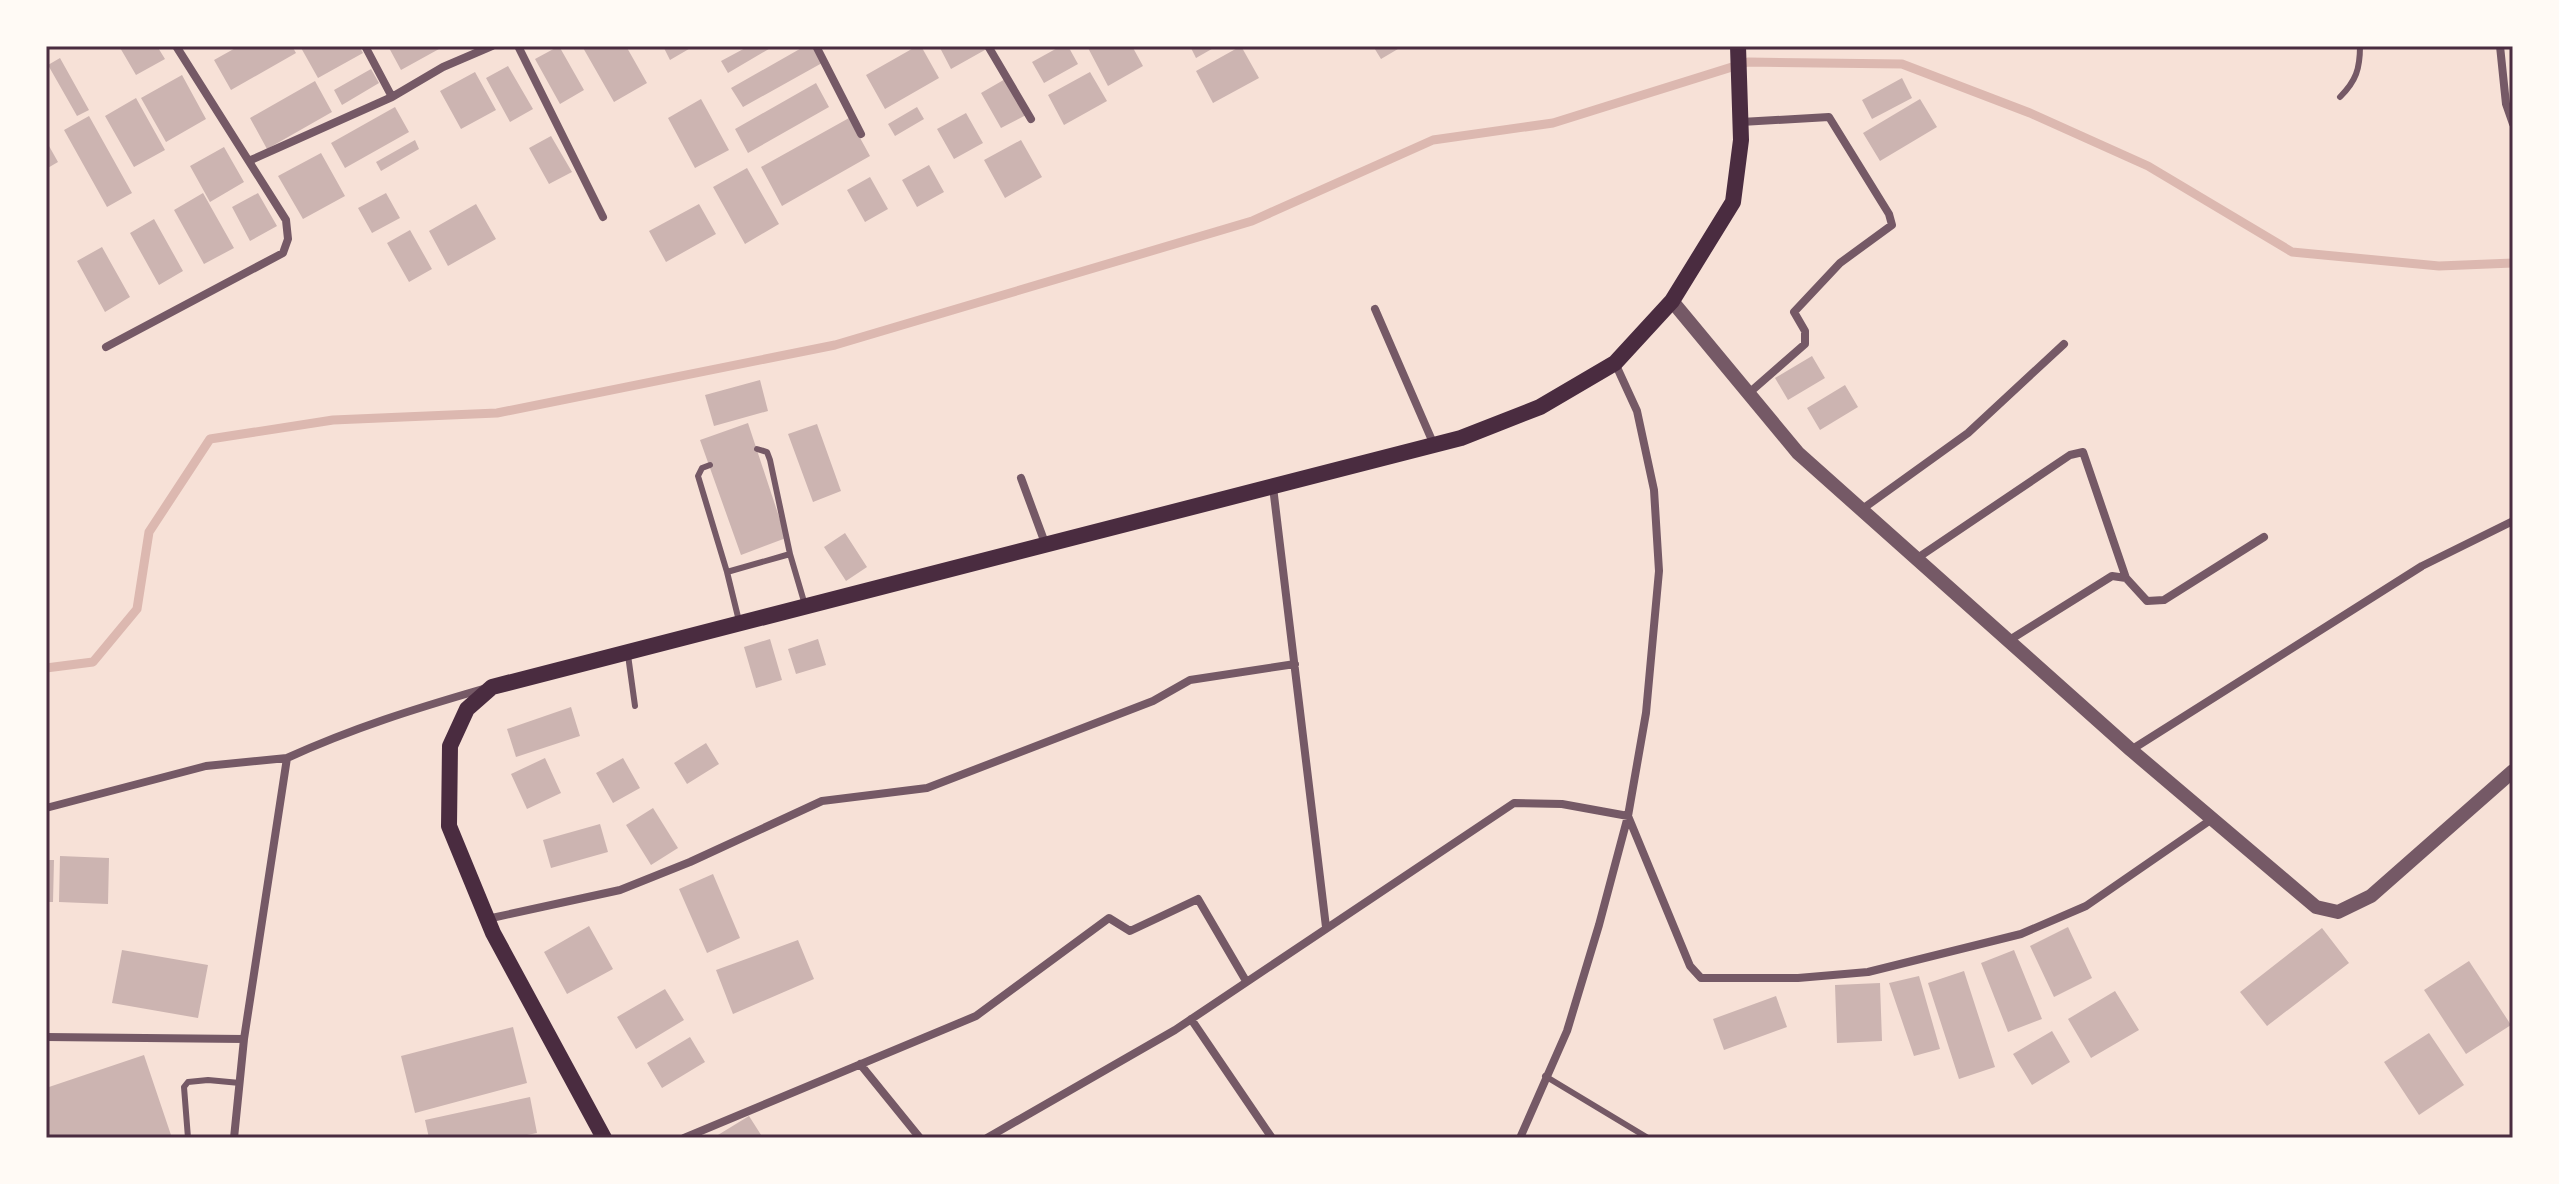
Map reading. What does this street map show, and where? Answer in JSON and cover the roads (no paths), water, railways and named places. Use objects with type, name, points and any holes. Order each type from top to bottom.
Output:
[{"type":"main road","points":[[604,1138],[487,919],[449,826],[450,746],[467,709],[492,687],[1045,543],[1434,446],[1540,407],[1615,363],[1672,301],[1733,202],[1741,140],[1738,46]]},
{"type":"street","points":[[106,347],[283,253],[288,239],[286,220],[251,160],[176,46]]},
{"type":"street","points":[[365,46],[392,97]]},
{"type":"street","points":[[251,160],[392,97],[443,67],[492,46]]},
{"type":"street","points":[[518,46],[603,217]]},
{"type":"street","points":[[816,46],[861,134]]},
{"type":"street","points":[[988,46],[1031,119]]},
{"type":"street","points":[[2500,46],[2506,104],[2513,124]]},
{"type":"street","points":[[1740,122],[1829,117],[1889,214],[1892,225],[1840,263],[1794,312],[1805,331],[1805,344],[1749,393]]},
{"type":"street","points":[[1672,301],[1798,453],[2131,750],[2316,907],[2338,912],[2371,896],[2513,771]]},
{"type":"street","points":[[1375,309],[1434,446]]},
{"type":"street","points":[[1861,510],[1968,433],[2064,344]]},
{"type":"street","points":[[1520,1138],[1567,1031],[1628,816],[1646,713],[1659,571],[1654,490],[1637,411],[1615,363]]},
{"type":"street","points":[[1916,559],[2070,455],[2083,452],[2126,578],[2147,601],[2164,600],[2264,537]]},
{"type":"street","points":[[1021,478],[1045,543]]},
{"type":"street","points":[[1273,486],[1326,927]]},
{"type":"street","points":[[2131,750],[2422,566],[2513,521]]},
{"type":"street","points":[[2008,641],[2112,576],[2126,578]]},
{"type":"street","points":[[487,919],[620,890],[690,862],[822,801],[927,788],[1153,701],[1190,680],[1295,664]]},
{"type":"street","points":[[46,808],[206,766],[287,758],[341,733],[384,718],[492,687]]},
{"type":"street","points":[[234,1138],[244,1039],[287,758]]},
{"type":"street","points":[[987,1138],[1191,1019],[1514,803],[1562,804],[1628,816]]},
{"type":"street","points":[[1628,816],[1690,966],[1701,978],[1723,979],[1798,978],[1868,972],[2021,934],[2086,906],[2212,819]]},
{"type":"street","points":[[684,1138],[976,1016],[1109,918],[1130,931],[1198,899],[1246,981]]},
{"type":"street","points":[[1191,1019],[1272,1138]]},
{"type":"street","points":[[46,1037],[244,1039]]},
{"type":"street","points":[[860,1064],[920,1138]]},
{"type":"lane","points":[[2340,97],[2353,84],[2360,65],[2360,46]]},
{"type":"lane","points":[[757,449],[767,452],[770,460],[805,607]]},
{"type":"lane","points":[[710,465],[702,468],[698,476],[739,623]]},
{"type":"lane","points":[[727,572],[790,554]]},
{"type":"lane","points":[[627,652],[635,706]]},
{"type":"lane","points":[[1545,1076],[1648,1138]]},
{"type":"lane","points":[[188,1138],[184,1087],[188,1082],[240,1083]]},
{"type":"waterway","points":[[46,668],[93,662],[137,609],[149,532],[210,439],[333,420],[497,413],[835,345],[1252,221],[1433,140],[1553,123],[1748,62],[1902,64],[2030,113],[2148,166],[2292,252],[2439,266],[2513,263]]}]
